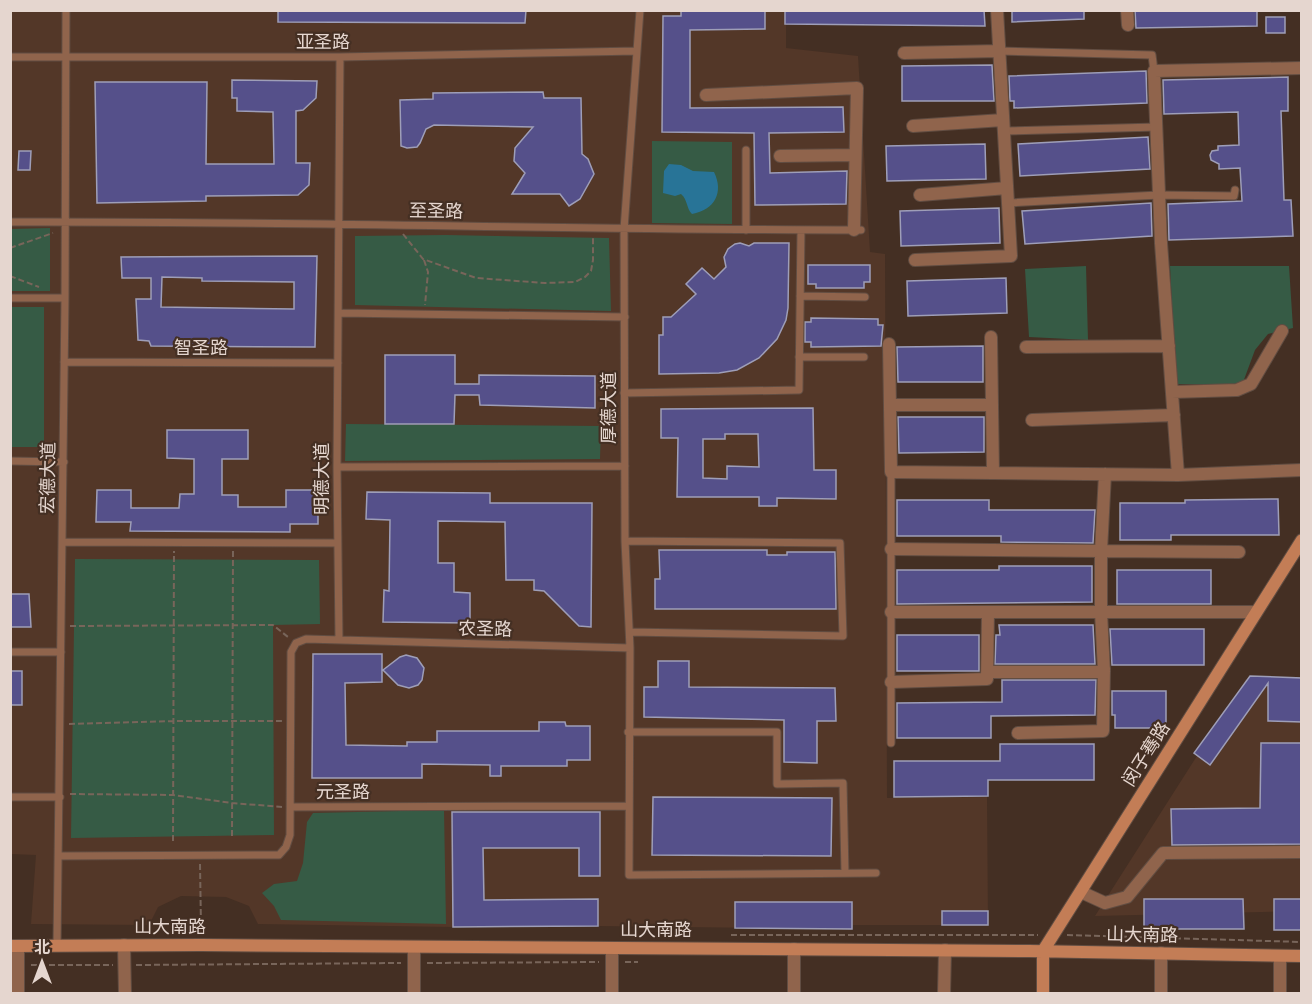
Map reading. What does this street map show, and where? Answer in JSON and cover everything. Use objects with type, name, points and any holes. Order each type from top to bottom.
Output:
[{"type":"main road","name":"闵子骞路","points":[[1043,951],[1302,540]]},
{"type":"main road","name":"山大南路","points":[[14,946],[945,950],[1302,956]]},
{"type":"main road","points":[[1043,951],[1043,993]]},
{"type":"street","points":[[915,260],[1011,256],[997,10]]},
{"type":"street","points":[[1127,10],[1128,25]]},
{"type":"street","points":[[904,53],[999,51]]},
{"type":"street","points":[[1178,475],[1159,195],[1154,71],[1302,68]]},
{"type":"street","points":[[706,94],[856,88],[857,230]]},
{"type":"street","points":[[913,126],[1003,126]]},
{"type":"street","points":[[780,156],[855,155]]},
{"type":"street","points":[[920,195],[1007,188]]},
{"type":"street","points":[[1172,392],[1237,390],[1251,384],[1282,331]]},
{"type":"street","points":[[991,338],[993,473]]},
{"type":"street","points":[[889,344],[891,472],[1178,475],[1302,470]]},
{"type":"street","points":[[1026,348],[1169,346]]},
{"type":"street","points":[[890,405],[992,405]]},
{"type":"street","points":[[1032,420],[1174,415]]},
{"type":"street","points":[[1018,733],[1102,731],[1104,668],[1101,550],[1105,474]]},
{"type":"street","points":[[891,549],[1239,552]]},
{"type":"street","points":[[891,612],[1256,612]]},
{"type":"street","points":[[891,682],[987,679],[988,612]]},
{"type":"street","points":[[987,672],[1104,672],[1104,668]]},
{"type":"street","points":[[1081,892],[1105,903],[1127,897],[1163,853],[1302,852]]},
{"type":"street","points":[[124,945],[125,993]]},
{"type":"street","points":[[14,946],[18,993]]},
{"type":"street","points":[[414,947],[414,993]]},
{"type":"street","points":[[612,948],[612,993]]},
{"type":"street","points":[[794,949],[794,993]]},
{"type":"street","points":[[944,993],[945,950]]},
{"type":"street","points":[[1161,953],[1161,993]]},
{"type":"street","points":[[1280,956],[1280,993]]},
{"type":"lane","name":"宏德大道","points":[[57,945],[64,462],[66,10]]},
{"type":"lane","name":"厚德大道","points":[[640,10],[624,229],[625,541],[630,632],[629,875],[845,873]]},
{"type":"lane","name":"亚圣路","points":[[10,57],[340,57],[637,51]]},
{"type":"lane","points":[[999,51],[1152,56],[1154,71]]},
{"type":"lane","name":"明德大道","points":[[339,640],[337,467],[340,313],[340,57]]},
{"type":"lane","points":[[1003,126],[1157,127]]},
{"type":"lane","points":[[746,150],[746,230]]},
{"type":"lane","points":[[1008,203],[1159,195],[1234,196],[1235,190]]},
{"type":"lane","name":"至圣路","points":[[10,222],[66,225],[340,224],[857,230]]},
{"type":"lane","points":[[624,393],[799,390],[801,230]]},
{"type":"lane","points":[[800,296],[865,297]]},
{"type":"lane","points":[[10,297],[65,298]]},
{"type":"lane","points":[[340,313],[625,317]]},
{"type":"lane","points":[[799,357],[864,357]]},
{"type":"lane","name":"智圣路","points":[[64,362],[338,363]]},
{"type":"lane","points":[[10,461],[64,462]]},
{"type":"lane","points":[[337,467],[625,466]]},
{"type":"lane","points":[[891,472],[891,743]]},
{"type":"lane","points":[[625,541],[840,543],[843,636],[630,632]]},
{"type":"lane","points":[[62,542],[337,543]]},
{"type":"lane","points":[[58,856],[279,855],[286,847],[290,835],[291,652],[296,643],[306,639],[339,640]]},
{"type":"lane","name":"农圣路","points":[[339,640],[630,648]]},
{"type":"lane","points":[[10,652],[61,652]]},
{"type":"lane","points":[[628,732],[777,732],[777,784],[843,783],[845,873],[876,873]]},
{"type":"lane","points":[[10,797],[60,797]]},
{"type":"lane","name":"元圣路","points":[[291,807],[628,807]]},
{"type":"path","points":[[10,248],[66,225]]},
{"type":"path","points":[[396,225],[423,259],[428,272],[425,314]]},
{"type":"path","points":[[423,259],[476,278],[544,283],[575,282],[591,271],[594,260],[593,238]]},
{"type":"path","points":[[173,841],[175,542]]},
{"type":"path","points":[[232,836],[233,543]]},
{"type":"path","points":[[61,626],[273,625],[296,643]]},
{"type":"path","points":[[60,724],[291,721]]},
{"type":"path","name":"元圣路","points":[[60,797],[72,793],[173,795],[232,803],[291,807]]},
{"type":"path","points":[[200,855],[201,927]]},
{"type":"path","points":[[423,963],[647,962]]},
{"type":"path","points":[[129,965],[412,963]]},
{"type":"path","points":[[22,965],[117,965]]},
{"type":"shaded area","points":[[11,11],[786,11],[786,48],[858,56],[870,252],[885,254],[887,798],[987,797],[988,925],[853,925],[852,929],[258,924],[249,906],[226,897],[181,896],[158,907],[149,925],[31,924],[36,855],[11,854]]},
{"type":"shaded area","points":[[1246,679],[1301,681],[1301,911],[1095,916]]},
{"type":"green space","points":[[652,141],[732,142],[732,224],[652,223]]},
{"type":"green space","points":[[50,228],[50,291],[11,291],[11,229]]},
{"type":"green space","points":[[355,236],[609,238],[611,311],[355,305]]},
{"type":"green space","points":[[1086,266],[1088,340],[1029,337],[1025,269]]},
{"type":"green space","points":[[1170,266],[1289,266],[1293,328],[1268,334],[1255,350],[1242,385],[1176,384]]},
{"type":"green space","points":[[11,307],[44,307],[44,447],[11,447]]},
{"type":"green space","points":[[346,424],[601,426],[600,459],[345,461]]},
{"type":"green space","points":[[75,559],[319,560],[320,624],[273,625],[274,835],[71,838]]},
{"type":"green space","points":[[444,810],[446,924],[281,920],[274,906],[262,893],[274,884],[297,881],[303,863],[307,822],[313,813]]},
{"type":"water","points":[[669,164],[681,165],[693,171],[714,172],[718,186],[717,193],[707,209],[692,214],[681,194],[675,196],[663,193],[664,171]]},
{"type":"building","points":[[278,10],[526,10],[525,23],[517,23],[278,22]]},
{"type":"building","points":[[681,10],[765,10],[765,29],[690,30],[690,108],[843,107],[844,132],[769,133],[770,173],[847,171],[846,204],[755,205],[754,133],[662,132],[663,16],[681,16]]},
{"type":"building","points":[[785,10],[984,10],[985,26],[785,24]]},
{"type":"building","points":[[1012,10],[1084,10],[1084,19],[1012,22]]},
{"type":"building","points":[[1135,10],[1257,10],[1257,26],[1136,28]]},
{"type":"building","points":[[1266,17],[1285,17],[1285,33],[1266,33]]},
{"type":"building","points":[[992,65],[994,101],[902,101],[902,66]]},
{"type":"building","points":[[1146,71],[1147,103],[1014,108],[1014,101],[1010,101],[1009,76]]},
{"type":"building","points":[[1288,77],[1288,111],[1281,111],[1284,200],[1291,200],[1293,236],[1169,240],[1168,204],[1242,201],[1240,168],[1219,169],[1219,164],[1211,160],[1210,155],[1212,151],[1218,150],[1218,146],[1239,145],[1238,112],[1164,114],[1163,80]]},
{"type":"building","points":[[232,80],[317,81],[316,98],[303,110],[296,111],[296,163],[310,163],[309,185],[298,195],[206,196],[206,201],[97,203],[95,82],[207,82],[206,164],[274,164],[273,112],[237,111],[237,98],[232,98]]},
{"type":"building","points":[[543,92],[544,98],[581,98],[582,154],[588,159],[594,174],[580,199],[569,206],[560,194],[512,194],[525,173],[514,161],[515,148],[533,127],[434,125],[426,129],[417,147],[401,146],[400,100],[433,99],[433,93]]},
{"type":"building","points":[[1148,137],[1150,169],[1020,176],[1018,144]]},
{"type":"building","points":[[985,144],[986,179],[887,181],[886,146]]},
{"type":"building","points":[[19,151],[31,151],[30,170],[18,170]]},
{"type":"building","points":[[1151,203],[1152,236],[1025,244],[1022,211]]},
{"type":"building","points":[[999,208],[1000,243],[901,246],[900,211]]},
{"type":"building","points":[[740,243],[749,246],[754,243],[789,243],[788,308],[786,320],[777,339],[759,358],[737,370],[719,373],[659,374],[659,335],[663,335],[663,317],[671,317],[696,294],[686,284],[702,268],[714,279],[726,267],[724,257],[728,249]]},
{"type":"building","points":[[317,256],[315,347],[151,346],[149,341],[138,340],[136,299],[151,299],[151,278],[122,278],[121,257]],"holes":[[[162,277],[202,278],[202,281],[294,282],[294,309],[161,307]]]},
{"type":"building","points":[[808,265],[870,265],[870,282],[864,282],[864,288],[816,288],[816,284],[808,284]]},
{"type":"building","points":[[1006,278],[1007,313],[908,316],[907,281]]},
{"type":"building","points":[[811,318],[878,319],[878,325],[883,325],[881,346],[811,347],[811,342],[805,342],[805,322],[811,322]]},
{"type":"building","points":[[983,346],[983,382],[898,382],[897,347]]},
{"type":"building","points":[[385,355],[455,355],[455,384],[479,384],[479,375],[595,376],[595,408],[480,405],[479,395],[455,395],[454,424],[385,424]]},
{"type":"building","points":[[813,408],[814,470],[836,470],[836,499],[777,498],[777,506],[759,506],[759,497],[677,497],[678,438],[661,438],[661,409]],"holes":[[[725,434],[758,434],[759,467],[727,466],[727,479],[703,478],[703,439],[725,439]]]},
{"type":"building","points":[[898,417],[984,417],[984,452],[899,453]]},
{"type":"building","points":[[167,430],[248,430],[248,459],[222,459],[222,495],[238,495],[238,507],[286,507],[286,490],[318,490],[318,524],[290,524],[290,532],[130,531],[131,522],[96,522],[97,490],[131,490],[131,508],[179,508],[180,494],[194,494],[194,459],[167,458]]},
{"type":"building","points":[[367,492],[490,493],[490,503],[592,503],[591,627],[579,626],[544,591],[534,590],[534,580],[506,580],[505,522],[438,521],[438,563],[454,563],[454,592],[470,593],[470,623],[383,622],[384,590],[389,591],[390,520],[366,519]]},
{"type":"building","points":[[1278,499],[1279,535],[1171,535],[1171,540],[1120,540],[1120,503]]},
{"type":"building","points":[[897,500],[989,500],[989,510],[1095,510],[1093,543],[1001,542],[1001,536],[897,536]]},
{"type":"building","points":[[659,550],[767,550],[767,555],[787,555],[787,552],[835,552],[836,609],[655,609],[655,579],[660,579]]},
{"type":"building","points":[[999,566],[1092,566],[1092,602],[897,604],[897,570],[999,570]]},
{"type":"building","points":[[1117,570],[1211,570],[1211,604],[1117,604]]},
{"type":"building","points":[[10,594],[29,594],[31,627],[10,627]]},
{"type":"building","points":[[999,625],[1093,625],[1095,664],[995,664],[996,635],[1000,635]]},
{"type":"building","points":[[1110,629],[1204,629],[1204,665],[1112,665]]},
{"type":"building","points":[[897,635],[979,635],[979,671],[897,671]]},
{"type":"building","points":[[313,654],[382,654],[382,682],[345,683],[346,745],[407,746],[407,742],[437,742],[437,731],[539,731],[539,722],[565,722],[566,726],[590,726],[590,760],[567,760],[567,766],[501,766],[501,776],[490,776],[490,765],[422,764],[422,778],[312,778]]},
{"type":"building","points":[[406,655],[417,658],[424,668],[422,680],[418,685],[409,688],[398,685],[383,670]]},
{"type":"building","points":[[658,661],[689,661],[689,687],[835,688],[836,721],[817,721],[817,763],[784,762],[784,720],[644,717],[644,687],[658,687]]},
{"type":"building","points":[[10,671],[22,671],[22,705],[10,705]]},
{"type":"building","points":[[1250,676],[1302,678],[1302,722],[1268,721],[1268,683],[1210,765],[1194,753]]},
{"type":"building","points":[[1002,680],[1096,680],[1095,715],[991,716],[991,738],[897,738],[897,703],[1002,702]]},
{"type":"building","points":[[1112,691],[1166,691],[1166,728],[1115,728],[1115,715],[1112,715]]},
{"type":"building","points":[[1261,743],[1302,743],[1302,844],[1172,845],[1171,809],[1260,808]]},
{"type":"building","points":[[1000,744],[1094,744],[1094,780],[988,780],[988,796],[894,797],[894,761],[1000,761]]},
{"type":"building","points":[[653,797],[832,798],[831,856],[652,855]]},
{"type":"building","points":[[452,812],[600,812],[600,876],[579,876],[579,848],[483,848],[484,900],[598,899],[598,926],[453,927]]},
{"type":"building","points":[[1144,899],[1243,899],[1244,929],[1144,929]]},
{"type":"building","points":[[1274,899],[1302,899],[1302,930],[1274,930]]},
{"type":"building","points":[[735,902],[852,902],[852,929],[735,928]]},
{"type":"building","points":[[942,911],[988,911],[988,925],[942,925]]}]
